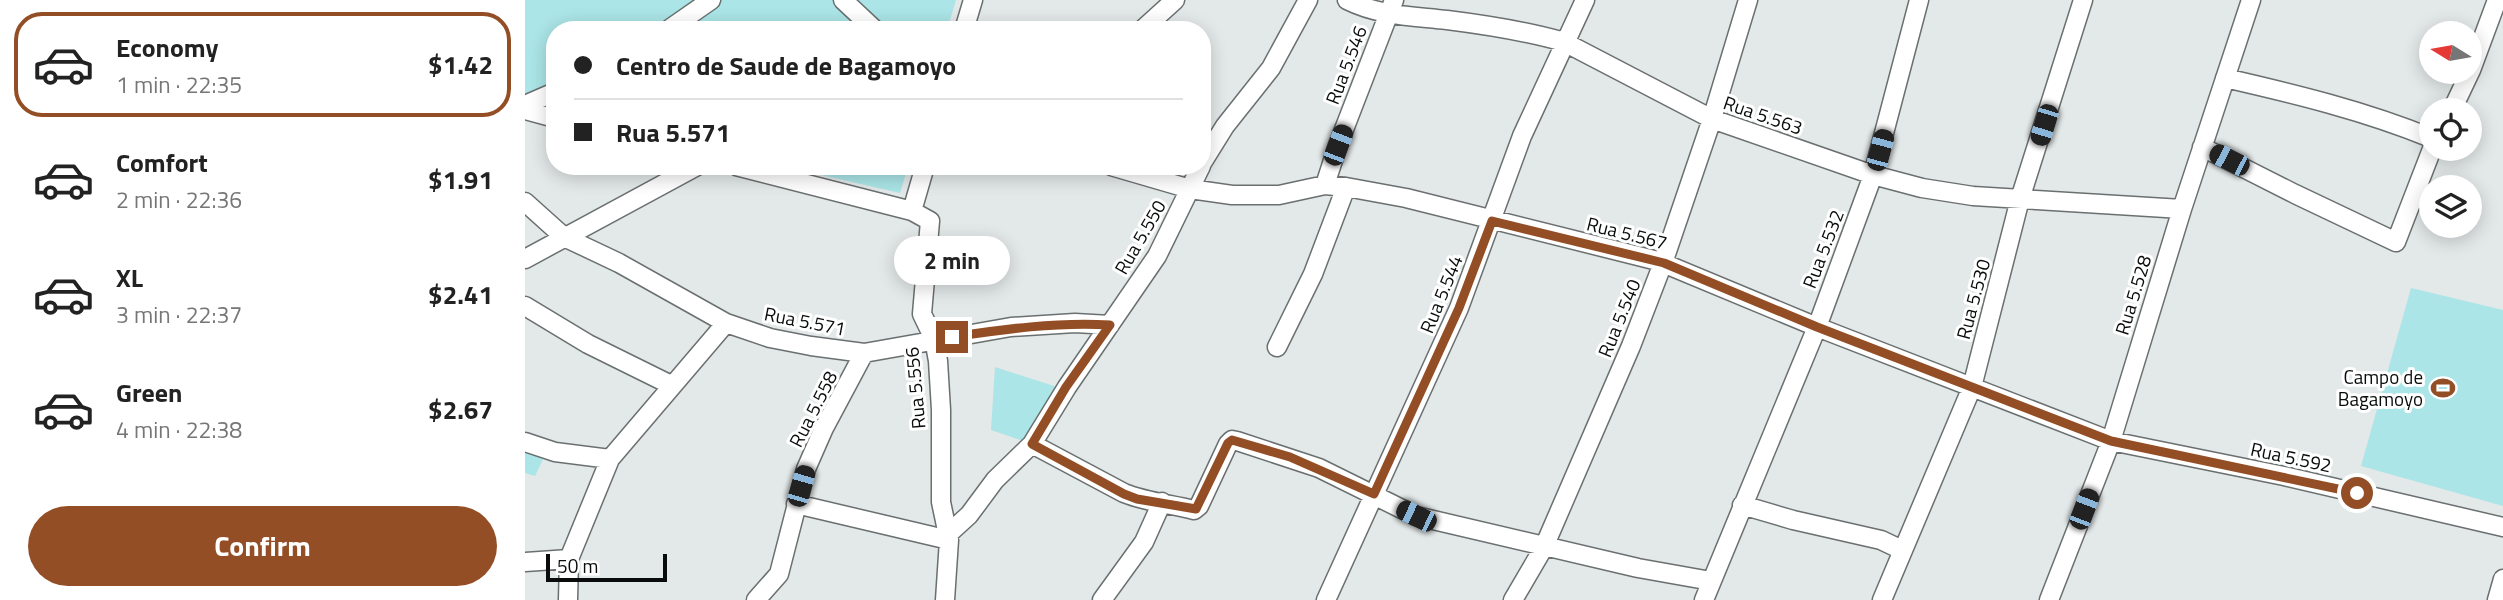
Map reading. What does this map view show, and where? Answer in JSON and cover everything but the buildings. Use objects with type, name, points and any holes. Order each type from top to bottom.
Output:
[{"type":"street","points":[[681,21],[711,0]]},
{"type":"street","points":[[843,0],[865,21]]},
{"type":"street","points":[[967,21],[973,0]]},
{"type":"street","points":[[1152,21],[1175,0]]},
{"type":"street","name":"Rua 5.550","points":[[1211,150],[1226,126],[1271,68],[1308,0]]},
{"type":"street","name":"Rua 5.563","points":[[1347,0],[1376,12],[1391,7],[1538,34],[1564,42],[1712,120],[1873,175],[1973,196],[2182,209]]},
{"type":"street","name":"Rua 5.544","points":[[1326,600],[1459,308],[1522,136],[1585,0]]},
{"type":"street","name":"Rua 5.540","points":[[1513,600],[1543,547],[1631,346],[1664,263],[1712,120],[1748,0]]},
{"type":"street","name":"Rua 5.532","points":[[1704,600],[1817,327],[1873,175],[1919,0]]},
{"type":"street","name":"Rua 5.530","points":[[1882,600],[1972,387],[2020,199],[2083,0]]},
{"type":"street","name":"Rua 5.528","points":[[2049,600],[2111,441],[2182,209],[2251,0]]},
{"type":"street","points":[[2458,98],[2497,0]]},
{"type":"street","name":"Rua 5.546","points":[[1325,186],[1391,7]]},
{"type":"street","points":[[2225,78],[2287,92],[2401,125],[2419,133]]},
{"type":"street","points":[[525,108],[546,97]]},
{"type":"street","points":[[525,108],[546,115]]},
{"type":"street","points":[[2202,147],[2396,242],[2427,161]]},
{"type":"street","points":[[525,259],[680,175]]},
{"type":"street","points":[[771,175],[912,211],[922,175]]},
{"type":"street","name":"Rua 5.567","points":[[1142,175],[1190,189],[1232,195],[1279,195],[1325,186],[1346,187],[1406,198],[1664,263],[1817,327],[2111,441]]},
{"type":"street","name":"Rua 5.550","points":[[947,538],[995,481],[1032,444],[1066,387],[1157,256],[1197,175]]},
{"type":"street","points":[[1277,346],[1313,274],[1346,187]]},
{"type":"street","name":"Rua 5.571","points":[[525,202],[564,237],[619,263],[726,323],[770,338],[864,353],[1011,327],[1075,323],[1110,325]]},
{"type":"street","name":"Rua 5.556","points":[[912,211],[930,221],[922,314],[934,340],[941,410],[941,502],[947,538],[945,600]]},
{"type":"street","points":[[525,306],[588,344],[671,385]]},
{"type":"street","points":[[568,600],[569,559],[610,459],[726,323]]},
{"type":"street","name":"Rua 5.558","points":[[756,600],[779,574],[806,469],[864,353]]},
{"type":"street","points":[[1032,444],[1124,494],[1137,499],[1196,509],[1228,443],[1232,440],[1290,457],[1374,494],[1416,516],[1638,568],[1711,581]]},
{"type":"street","name":"Rua 5.592","points":[[2111,441],[2284,476],[2503,527]]},
{"type":"street","points":[[525,442],[555,452],[610,459]]},
{"type":"street","points":[[1102,600],[1144,542],[1162,502]]},
{"type":"street","points":[[796,504],[947,538]]},
{"type":"street","points":[[1742,505],[1881,540],[1902,550]]},
{"type":"street","points":[[525,562],[569,559]]},
{"type":"street","points":[[2497,600],[2503,579]]},
{"type":"shaded area","points":[[525,0],[956,0],[950,21],[546,21],[546,109],[525,103]]},
{"type":"shaded area","points":[[821,175],[905,175],[900,193]]},
{"type":"shaded area","name":"Campo de Bagamoyo","points":[[2411,288],[2503,310],[2503,506],[2361,466]]},
{"type":"shaded area","points":[[995,367],[1060,388],[1026,442],[991,430]]},
{"type":"shaded area","points":[[525,447],[546,453],[535,476],[525,473]]},
{"type":"place","name":"Campo de Bagamoyo","points":[[2443,388]]},
{"type":"route","points":[[952,337],[1011,327],[1075,323],[1110,325],[1066,387],[1032,444],[1137,499],[1196,509],[1228,443],[1232,440],[1319,468],[1374,494],[1418,403],[1459,308],[1492,221],[1664,263],[1817,327],[2111,441],[2357,493]]}]
